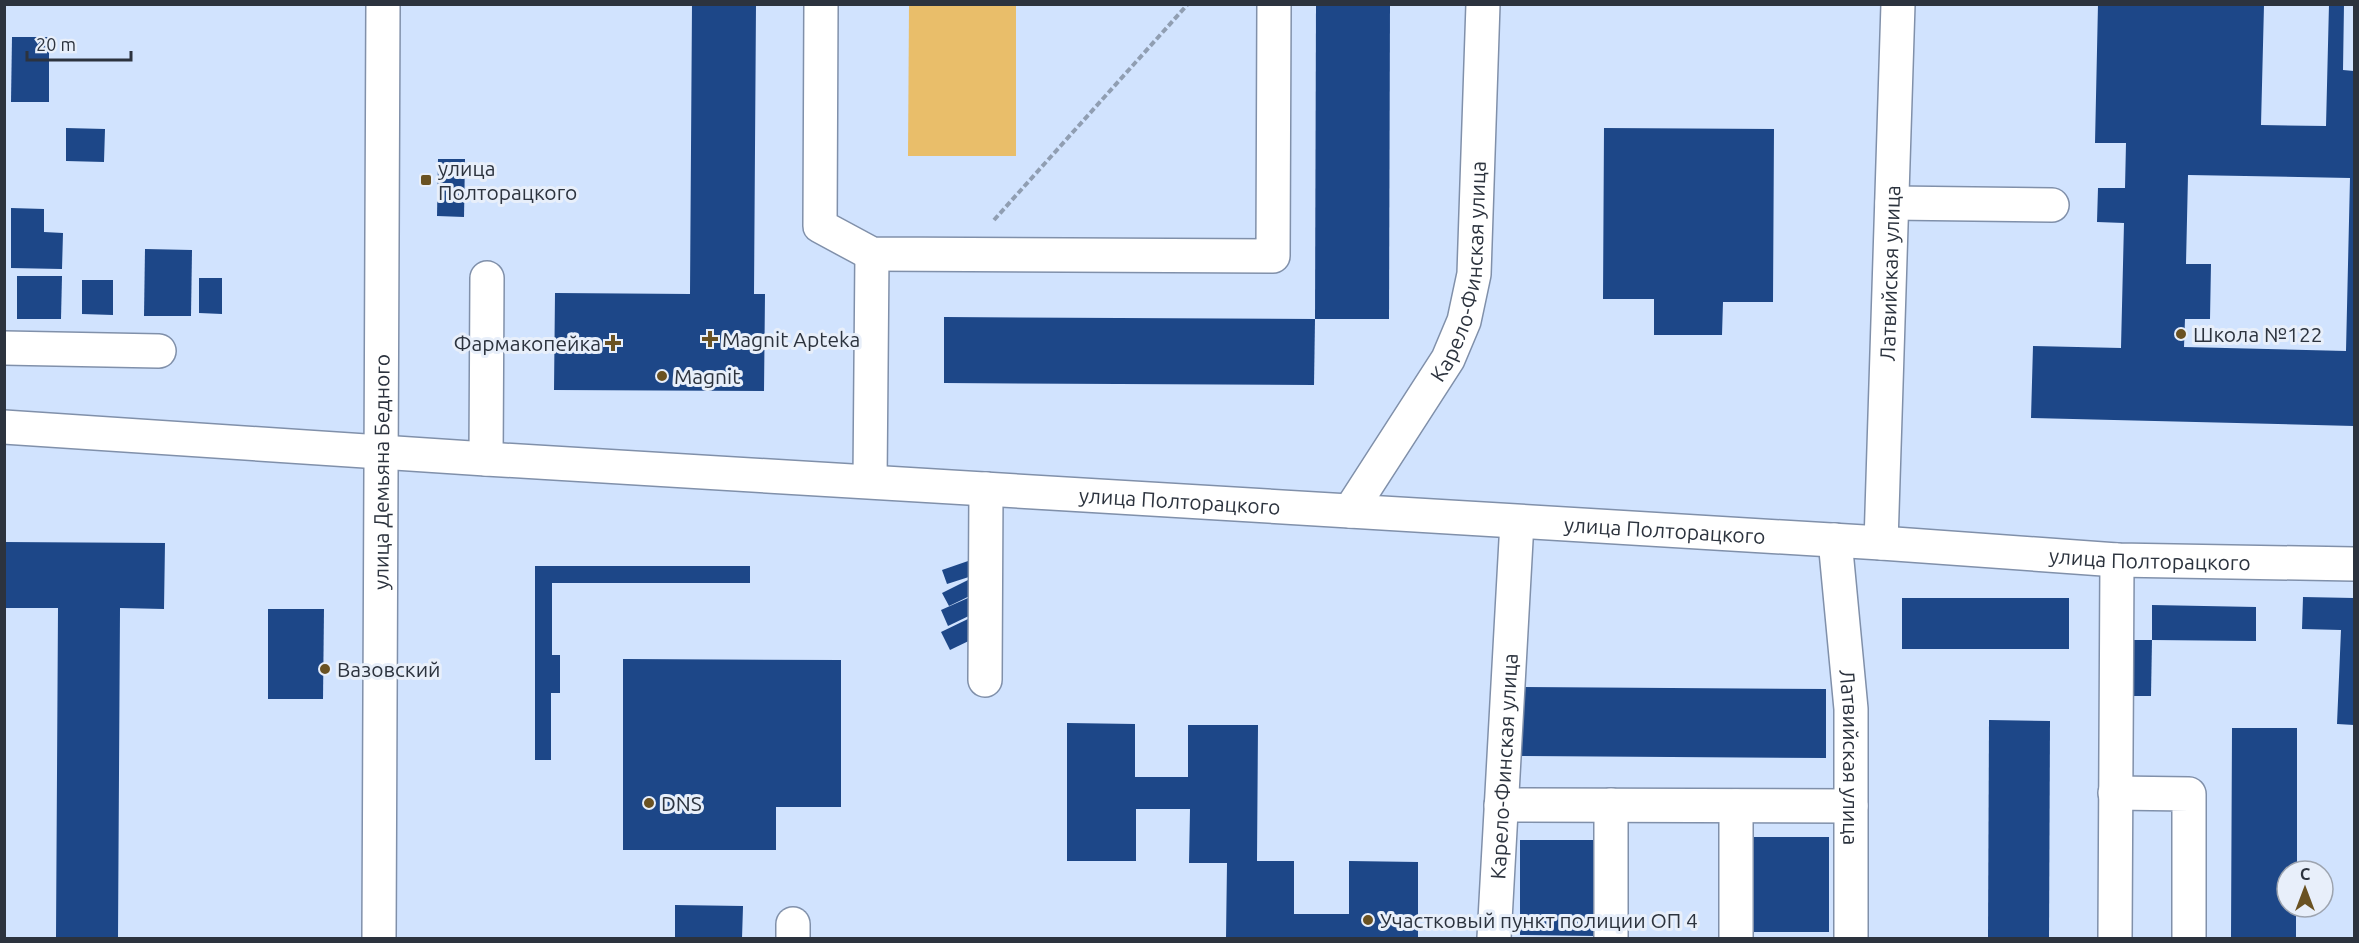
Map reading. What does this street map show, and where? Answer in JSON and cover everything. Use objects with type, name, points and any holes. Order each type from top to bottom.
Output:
[{"type":"street","name":"улица Демьяна Бедного","points":[[379,939],[383,4]]},
{"type":"street","points":[[821,4],[820,226],[872,254],[1272,256],[1274,4]]},
{"type":"street","name":"Карело-Финская улица","points":[[1350,511],[1448,359],[1464,321],[1474,274],[1483,4]]},
{"type":"street","name":"Латвийская улица","points":[[1881,543],[1898,4]]},
{"type":"street","points":[[1892,202],[2052,205]]},
{"type":"street","points":[[870,481],[872,254]]},
{"type":"street","points":[[486,459],[487,278]]},
{"type":"street","points":[[4,348],[159,351]]},
{"type":"street","name":"улица Полторацкого","points":[[4,427],[486,459],[1835,540],[2117,560],[2355,564]]},
{"type":"street","points":[[985,680],[986,489]]},
{"type":"street","name":"Карело-Финская улица","points":[[1494,939],[1517,522]]},
{"type":"street","name":"Латвийская улица","points":[[1835,540],[1851,709],[1851,939]]},
{"type":"street","points":[[2115,939],[2117,560]]},
{"type":"street","points":[[2115,793],[2189,794],[2189,939]]},
{"type":"street","points":[[1501,805],[1851,806]]},
{"type":"street","points":[[1611,805],[1611,939]]},
{"type":"street","points":[[1736,806],[1736,939]]},
{"type":"path","points":[[963,255],[1188,4]]},
{"type":"shaded area","points":[[909,5],[1016,5],[1016,156],[908,156]]},
{"type":"building","points":[[692,4],[756,4],[754,294],[765,294],[764,391],[554,390],[555,293],[690,294]]},
{"type":"building","points":[[1316,4],[1390,4],[1389,319],[1315,319]]},
{"type":"building","points":[[2098,4],[2264,5],[2261,125],[2326,126],[2329,4],[2344,4],[2343,70],[2354,71],[2354,426],[2031,418],[2033,346],[2121,348],[2124,223],[2097,222],[2098,188],[2125,188],[2126,143],[2095,143]],"holes":[[[2188,175],[2350,178],[2346,351],[2184,347],[2185,319],[2210,319],[2211,264],[2186,264]]]},
{"type":"building","points":[[12,37],[49,37],[49,102],[11,102]]},
{"type":"building","points":[[66,128],[105,129],[104,162],[66,161]]},
{"type":"building","points":[[1604,128],[1774,129],[1773,302],[1723,302],[1722,335],[1654,335],[1654,299],[1603,299]]},
{"type":"building","points":[[438,159],[465,159],[464,217],[437,216]]},
{"type":"building","points":[[11,208],[44,209],[44,232],[63,233],[62,269],[11,268]]},
{"type":"building","points":[[145,249],[192,250],[191,316],[144,316]]},
{"type":"building","points":[[17,276],[62,276],[61,319],[17,319]]},
{"type":"building","points":[[199,278],[222,278],[222,314],[199,313]]},
{"type":"building","points":[[82,280],[113,280],[113,315],[82,314]]},
{"type":"building","points":[[944,317],[1315,319],[1314,385],[944,383]]},
{"type":"building","points":[[4,542],[165,543],[164,609],[120,608],[118,938],[56,938],[58,608],[4,608]]},
{"type":"building","points":[[971,560],[975,575],[947,584],[942,570]]},
{"type":"building","points":[[535,566],[750,566],[750,583],[552,583],[552,655],[560,655],[560,693],[551,693],[551,760],[535,760]]},
{"type":"building","points":[[972,578],[978,592],[949,606],[942,593]]},
{"type":"building","points":[[2303,597],[2354,598],[2354,725],[2337,724],[2341,630],[2302,629]]},
{"type":"building","points":[[968,598],[975,613],[948,626],[941,610]]},
{"type":"building","points":[[1902,598],[2069,598],[2069,649],[1902,649]]},
{"type":"building","points":[[2152,605],[2256,607],[2256,641],[2152,640]]},
{"type":"building","points":[[268,609],[324,609],[323,699],[268,699]]},
{"type":"building","points":[[970,618],[979,636],[950,650],[941,632]]},
{"type":"building","points":[[2125,640],[2152,640],[2151,696],[2124,696]]},
{"type":"building","points":[[623,659],[841,660],[841,807],[776,807],[776,850],[623,850]]},
{"type":"building","points":[[1522,687],[1826,689],[1826,758],[1521,756]]},
{"type":"building","points":[[1989,720],[2050,721],[2049,938],[1988,938]]},
{"type":"building","points":[[1067,723],[1135,724],[1135,777],[1188,777],[1188,725],[1258,725],[1257,861],[1294,861],[1294,914],[1349,914],[1349,861],[1418,862],[1418,938],[1226,938],[1227,863],[1189,863],[1190,809],[1136,809],[1136,861],[1067,861]]},
{"type":"building","points":[[2232,728],[2297,728],[2297,859],[2275,859],[2275,919],[2296,919],[2296,938],[2231,938]]},
{"type":"building","points":[[1750,837],[1829,837],[1829,932],[1749,932]]},
{"type":"building","points":[[1520,840],[1598,840],[1597,936],[1520,935]]},
{"type":"building","points":[[675,905],[743,906],[742,938],[675,938]]},
{"type":"place","name":"улица Полторацкого","points":[[426,180]]},
{"type":"place","name":"Школа №122","points":[[2181,334]]},
{"type":"place","name":"Magnit Apteka","points":[[710,339]]},
{"type":"place","name":"Фармакопейка","points":[[613,343]]},
{"type":"place","name":"Magnit","points":[[662,376]]},
{"type":"place","name":"Вазовский","points":[[325,669]]},
{"type":"place","name":"DNS","points":[[649,803]]},
{"type":"place","name":"Участковый пункт полиции ОП 4","points":[[1368,920]]}]
